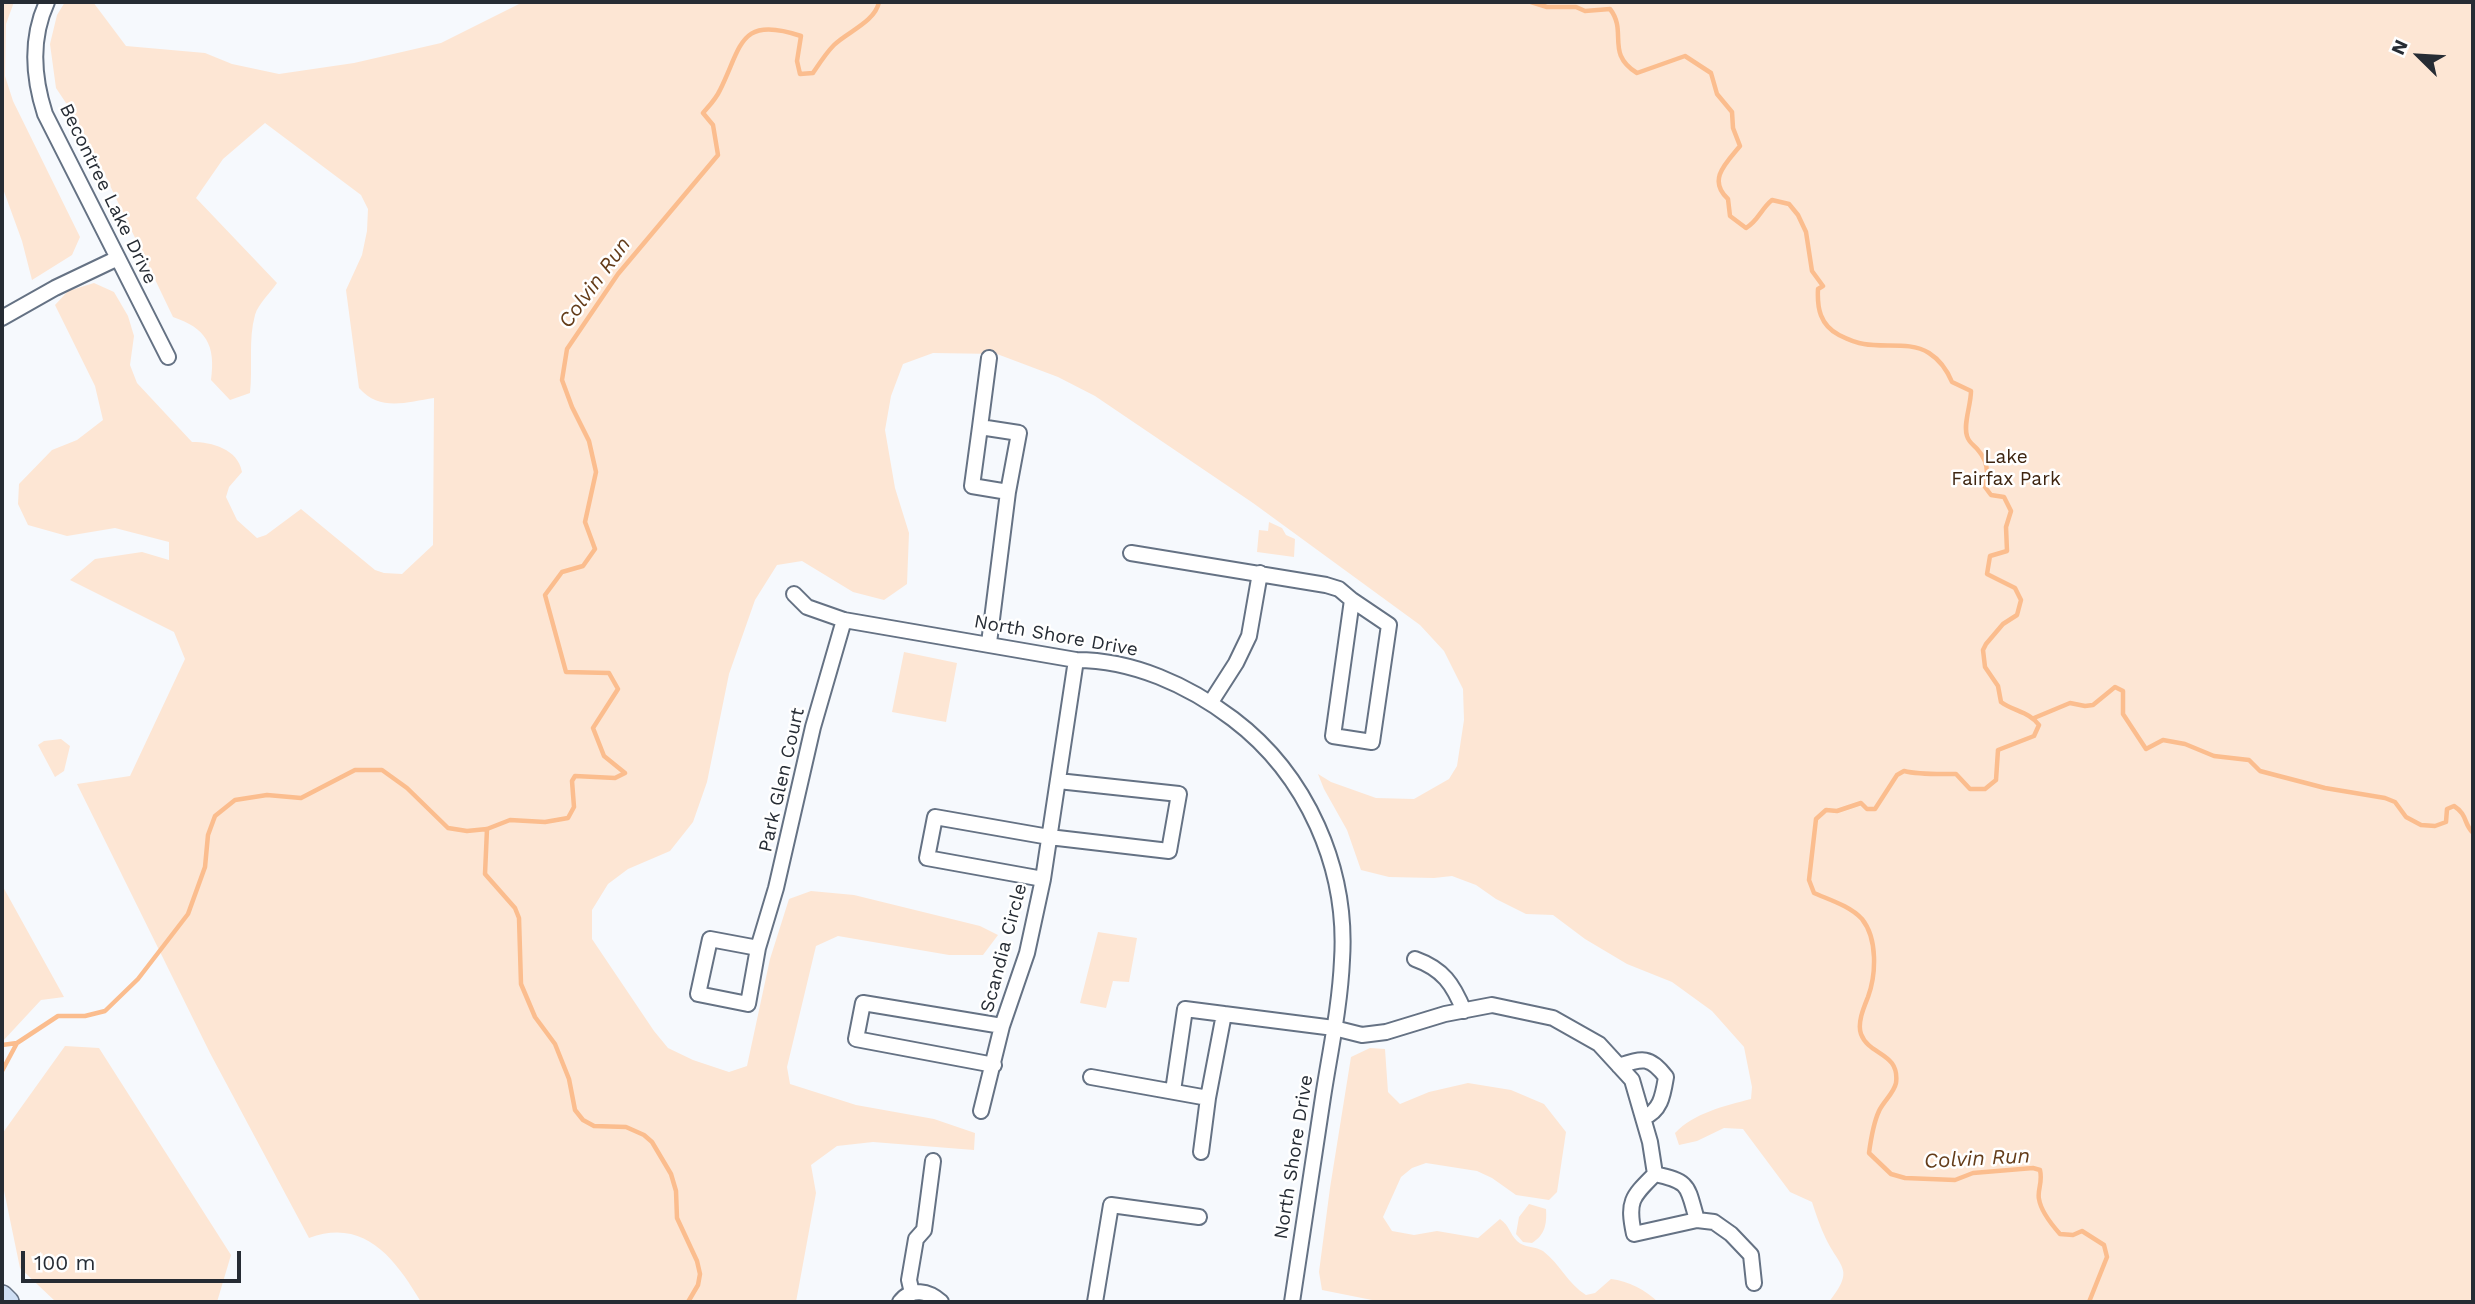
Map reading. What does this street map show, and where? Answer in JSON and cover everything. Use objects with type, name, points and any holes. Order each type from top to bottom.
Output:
[{"type":"main road","points":[[2,1296],[8,1302]]},
{"type":"street","name":"Becontree Lake Drive","points":[[47,2],[35,49],[38,92],[45,114],[168,357]]},
{"type":"street","points":[[2,318],[55,288],[118,258]]},
{"type":"street","points":[[989,358],[972,486],[1008,492]]},
{"type":"street","points":[[980,427],[1019,433],[1008,492],[989,643]]},
{"type":"street","points":[[1131,553],[1326,585],[1339,589],[1389,625],[1372,742],[1333,736],[1352,600]]},
{"type":"street","points":[[1211,702],[1236,663],[1248,636],[1260,573]]},
{"type":"street","name":"North Shore Drive","points":[[794,594],[807,607],[844,620],[1076,660],[1102,660],[1137,669],[1170,681],[1211,702],[1252,734],[1274,756],[1304,800],[1324,839],[1334,870],[1343,931],[1334,1028],[1292,1302]]},
{"type":"street","name":"Park Glen Court","points":[[758,948],[710,939],[698,994],[748,1004],[758,948],[776,888],[813,727],[844,620]]},
{"type":"street","name":"Scandia Circle","points":[[981,1111],[1002,1026],[1027,953],[1043,879],[1076,660]]},
{"type":"street","name":"Scandia Circle","points":[[1043,879],[927,858],[935,817],[1049,837],[1169,851],[1179,794],[1058,781]]},
{"type":"street","points":[[1415,958],[1432,965],[1446,977],[1464,1011]]},
{"type":"street","name":"Scandia Circle","points":[[994,1065],[856,1039],[863,1003],[1002,1026]]},
{"type":"street","points":[[1173,1091],[1185,1009],[1334,1028],[1362,1035],[1386,1032],[1492,1005],[1553,1018],[1599,1044],[1632,1080],[1655,1174]]},
{"type":"street","points":[[1202,1152],[1208,1098],[1224,1014]]},
{"type":"street","points":[[1619,1066],[1640,1059],[1656,1063],[1666,1077],[1662,1101],[1652,1115],[1643,1118]]},
{"type":"street","points":[[1091,1077],[1208,1098]]},
{"type":"street","points":[[906,1298],[916,1239],[924,1230],[933,1161]]},
{"type":"street","points":[[1655,1174],[1679,1179],[1688,1190],[1697,1220]]},
{"type":"street","points":[[1655,1174],[1632,1200],[1630,1218],[1634,1234],[1697,1220],[1714,1222],[1731,1234],[1751,1255],[1754,1283]]},
{"type":"street","points":[[1095,1302],[1111,1205],[1199,1216]]},
{"type":"street","points":[[906,1298],[916,1291],[928,1293],[941,1302]]},
{"type":"green space","points":[[2,2],[14,2],[6,24],[5,76],[13,101],[80,237],[72,255],[32,280],[22,241],[2,186]]},
{"type":"green space","name":"Lake Fairfax Park","points":[[65,2],[93,2],[126,46],[205,53],[232,64],[279,74],[354,63],[441,43],[523,2],[2473,2],[2473,1302],[1829,1302],[1842,1282],[1843,1269],[1824,1234],[1812,1202],[1790,1192],[1743,1129],[1724,1128],[1697,1141],[1679,1145],[1675,1133],[1691,1120],[1730,1104],[1751,1099],[1752,1087],[1744,1047],[1712,1011],[1672,982],[1627,964],[1585,939],[1553,915],[1526,914],[1476,885],[1452,876],[1389,877],[1361,870],[1347,830],[1318,774],[1331,782],[1376,798],[1414,799],[1449,779],[1457,766],[1464,720],[1463,689],[1444,651],[1420,625],[1253,503],[1095,396],[1058,377],[997,354],[933,353],[903,364],[891,396],[885,430],[895,488],[909,533],[907,584],[884,600],[853,592],[802,561],[777,565],[755,600],[729,674],[707,782],[693,822],[670,851],[628,869],[608,884],[592,910],[592,939],[668,1048],[729,1072],[747,1066],[770,959],[789,899],[811,891],[854,895],[980,926],[998,935],[983,955],[949,955],[838,936],[816,946],[787,1067],[790,1084],[856,1105],[934,1119],[975,1133],[974,1150],[873,1142],[837,1146],[811,1165],[816,1193],[796,1302],[421,1302],[401,1271],[377,1246],[347,1233],[329,1233],[309,1238],[210,1053],[77,784],[130,776],[185,659],[174,632],[70,580],[95,559],[142,552],[169,560],[169,542],[115,528],[67,536],[28,525],[18,504],[19,484],[52,450],[77,440],[103,420],[95,386],[55,305],[68,291],[94,283],[114,292],[128,316],[134,336],[130,365],[137,383],[192,442],[223,448],[240,464],[242,472],[229,487],[226,497],[237,520],[257,538],[266,535],[301,509],[375,570],[402,574],[433,545],[434,398],[385,403],[359,388],[346,290],[362,255],[368,209],[361,195],[265,123],[223,159],[196,198],[277,283],[255,315],[250,393],[230,400],[211,380],[212,357],[206,339],[194,327],[173,317],[103,171],[74,115],[56,88],[50,44],[57,15]]},
{"type":"green space","points":[[1269,522],[1295,539],[1294,557],[1257,552],[1259,530],[1268,531]]},
{"type":"green space","points":[[904,652],[957,663],[946,722],[892,712]]},
{"type":"green space","points":[[61,739],[70,746],[64,771],[55,777],[38,745],[44,741]]},
{"type":"green space","points":[[2,885],[64,997],[41,1000],[2,1042]]},
{"type":"green space","points":[[1098,932],[1137,938],[1129,982],[1113,981],[1106,1008],[1080,1003]]},
{"type":"green space","points":[[65,1046],[99,1048],[231,1255],[217,1302],[56,1302],[20,1268],[2,1181],[2,1134]]},
{"type":"green space","points":[[1370,1048],[1385,1049],[1388,1092],[1400,1104],[1429,1092],[1468,1083],[1511,1090],[1544,1104],[1566,1132],[1557,1192],[1549,1200],[1516,1195],[1477,1171],[1426,1163],[1412,1168],[1401,1177],[1383,1217],[1392,1231],[1414,1235],[1437,1231],[1478,1238],[1500,1219],[1517,1241],[1543,1251],[1586,1295],[1595,1293],[1611,1279],[1636,1287],[1658,1302],[1382,1302],[1322,1290],[1319,1272],[1351,1057]]},
{"type":"green space","points":[[1529,1204],[1546,1209],[1544,1229],[1532,1243],[1523,1242],[1516,1234],[1519,1217]]},
{"type":"waterway","name":"Colvin Run","points":[[2,1071],[17,1043],[58,1016],[85,1016],[105,1011],[138,979],[188,914],[205,867],[208,835],[215,816],[235,800],[267,795],[301,798],[355,770],[382,770],[407,788],[448,828],[467,831],[487,829],[510,820],[545,822],[568,818],[574,807],[572,781],[575,776],[615,778],[625,773],[604,756],[593,728],[618,689],[609,673],[566,672],[545,595],[562,572],[583,566],[595,549],[585,522],[596,472],[589,441],[562,380],[567,349],[618,274],[718,155],[713,125],[703,113],[718,93],[746,39],[754,32],[765,29],[801,36],[797,61],[800,74],[813,73],[834,45],[872,15],[879,2]]},
{"type":"waterway","name":"Colvin Run","points":[[1531,2],[1547,7],[1576,7],[1585,11],[1610,9],[1617,26],[1622,58],[1637,73],[1685,56],[1711,73],[1717,94],[1732,112],[1733,128],[1740,146],[1725,165],[1719,178],[1719,185],[1728,199],[1730,216],[1746,228],[1772,200],[1789,204],[1806,232],[1812,271],[1823,286],[1818,289],[1818,303],[1828,326],[1839,335],[1857,343],[1922,349],[1940,362],[1952,382],[1971,391],[1967,436],[1986,463],[1985,487],[1991,495],[2004,497],[2011,511],[2006,527],[2007,551],[1990,556],[1987,574],[2015,588],[2021,600],[2017,615],[2003,624],[1986,644],[1983,650],[1985,667],[1998,686],[2001,702],[2031,717],[2039,725],[2034,736],[1998,750],[1996,780],[1985,789],[1970,789],[1956,774],[1904,771],[1897,775],[1875,809],[1867,809],[1861,803],[1837,811],[1826,810],[1816,819],[1809,880],[1814,893],[1857,914],[1871,937],[1873,978],[1860,1030],[1870,1047],[1893,1065],[1896,1083],[1877,1116],[1869,1153],[1891,1174],[1905,1178],[1955,1180],[1973,1173],[2033,1168],[2040,1170],[2040,1204],[2060,1234],[2073,1235],[2082,1231],[2104,1245],[2107,1257],[2089,1302]]},
{"type":"waterway","points":[[2034,718],[2070,703],[2093,705],[2115,687],[2123,691],[2123,714],[2146,749],[2163,740],[2185,744],[2214,756],[2249,760],[2260,771],[2325,788],[2385,798],[2395,802],[2406,817],[2421,825],[2435,826],[2446,822],[2447,809],[2454,806],[2473,833]]},
{"type":"waterway","points":[[487,829],[485,874],[515,908],[519,918],[521,984],[535,1017],[555,1044],[569,1079],[575,1110],[583,1120],[594,1126],[626,1127],[644,1135],[652,1142],[671,1174],[676,1191],[677,1218],[697,1261],[700,1274],[698,1285],[688,1302]]},
{"type":"waterway","points":[[2,1045],[17,1043]]}]
